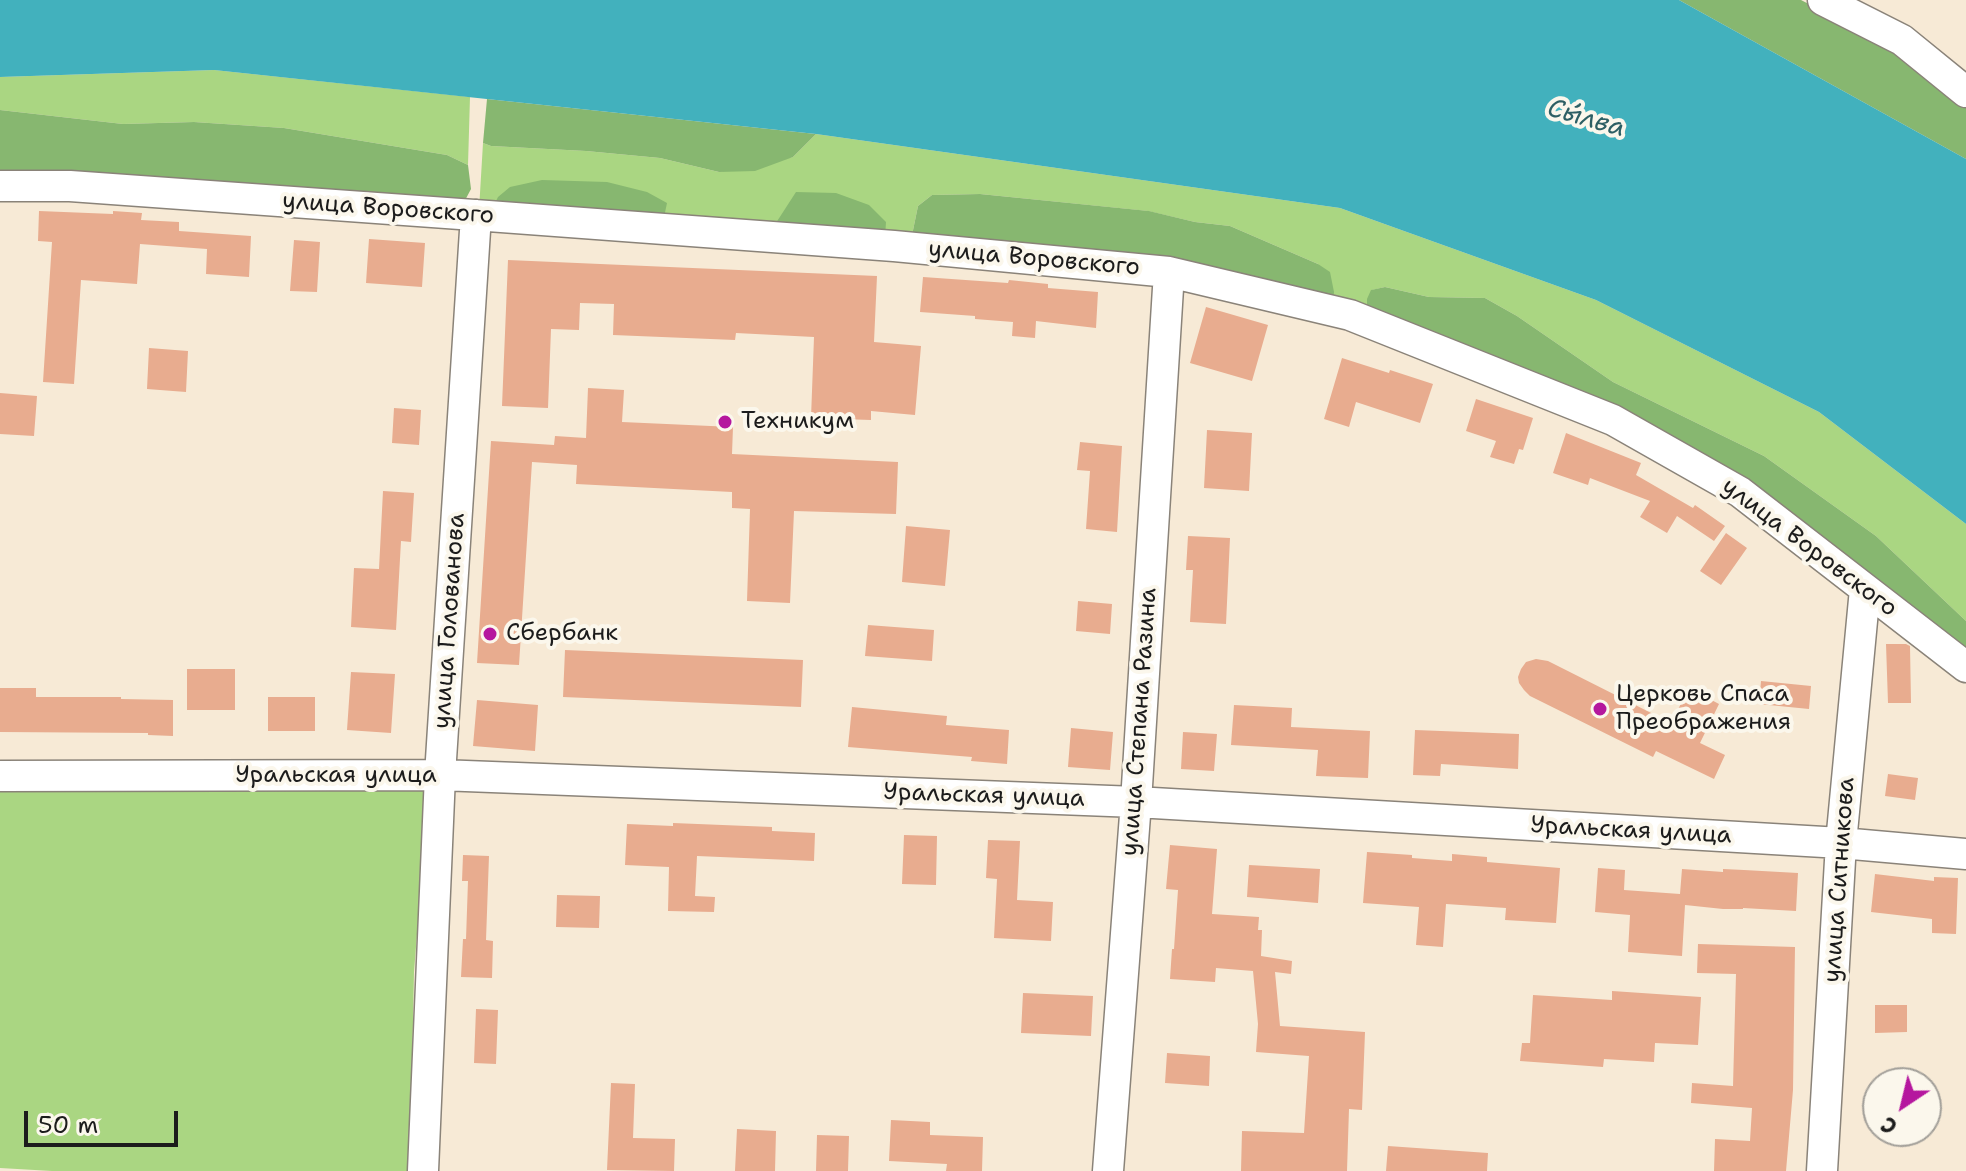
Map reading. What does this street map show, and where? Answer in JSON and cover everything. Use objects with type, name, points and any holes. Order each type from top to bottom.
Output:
[{"type":"street","points":[[1823,0],[1902,40],[1966,92]]},
{"type":"street","name":"улица Воровского","points":[[0,186],[70,186],[476,215],[894,246],[1169,272],[1350,315],[1613,420],[1740,492],[1966,667]]},
{"type":"street","name":"улица Голованова","points":[[423,1171],[440,775],[476,215]]},
{"type":"street","name":"улица Степана Разина","points":[[1108,1171],[1136,802],[1169,272]]},
{"type":"street","name":"улица Ситникова","points":[[1822,1171],[1841,843],[1865,589]]},
{"type":"street","name":"Уральская улица","points":[[0,776],[440,775],[1136,802],[1841,843],[1966,854]]},
{"type":"green space","points":[[1679,0],[1801,0],[1897,50],[1966,100],[1966,159]]},
{"type":"green space","points":[[214,70],[470,97],[468,165],[447,155],[284,128],[194,122],[123,124],[0,110],[0,77]]},
{"type":"green space","points":[[487,99],[816,134],[793,157],[755,171],[719,172],[660,158],[491,146],[483,143]]},
{"type":"green space","points":[[0,110],[123,124],[194,122],[284,128],[447,155],[468,165],[471,189],[462,206],[0,185]]},
{"type":"green space","points":[[816,134],[1340,208],[1596,300],[1819,412],[1966,524],[1966,621],[1876,536],[1764,456],[1613,382],[1517,316],[1485,298],[1429,297],[1385,287],[1372,290],[1367,309],[1333,303],[1318,264],[1230,226],[1148,211],[980,194],[932,195],[918,206],[911,240],[774,226],[479,210],[483,143],[660,158],[719,172],[793,157]]},
{"type":"green space","points":[[542,180],[607,182],[647,192],[667,203],[663,222],[491,211],[498,197],[510,187]]},
{"type":"green space","points":[[796,192],[836,193],[869,205],[886,222],[885,237],[774,226]]},
{"type":"green space","points":[[980,194],[1149,211],[1195,222],[1230,226],[1330,272],[1333,303],[911,240],[918,206],[932,195]]},
{"type":"green space","points":[[1385,287],[1429,297],[1485,298],[1517,316],[1613,382],[1764,456],[1876,536],[1966,621],[1966,658],[1765,497],[1367,309],[1371,290]]},
{"type":"green space","points":[[429,783],[414,972],[410,1171],[52,1171],[0,1168],[0,785]]},
{"type":"water","name":"Сы́лва","points":[[0,0],[1679,0],[1966,159],[1966,524],[1819,412],[1596,300],[1340,208],[816,134],[214,70],[0,77]]},
{"type":"building","points":[[39,211],[142,213],[141,220],[179,222],[179,231],[251,236],[249,277],[206,274],[207,249],[140,244],[137,284],[81,280],[74,384],[43,382],[52,242],[38,241]]},
{"type":"building","points":[[369,239],[425,243],[422,287],[366,283]]},
{"type":"building","points":[[294,240],[320,242],[317,292],[290,291]]},
{"type":"building","points":[[508,260],[877,276],[874,342],[921,346],[915,415],[871,411],[871,420],[811,418],[814,337],[736,333],[735,340],[613,335],[614,304],[580,303],[579,330],[551,329],[548,408],[502,406]]},
{"type":"building","points":[[923,277],[1008,283],[1009,280],[1048,284],[1048,288],[1098,292],[1096,328],[1036,321],[1035,338],[1012,336],[1013,322],[920,312]]},
{"type":"building","points":[[1206,307],[1268,325],[1252,381],[1190,363]]},
{"type":"building","points":[[149,348],[188,351],[186,392],[147,389]]},
{"type":"building","points":[[1342,358],[1433,384],[1420,423],[1356,402],[1349,427],[1324,419]]},
{"type":"building","points":[[588,388],[624,390],[622,422],[733,427],[732,454],[898,462],[896,514],[794,511],[790,603],[747,601],[750,509],[732,508],[732,492],[576,484],[577,465],[532,462],[519,665],[477,663],[491,441],[554,445],[555,436],[586,438]]},
{"type":"building","points":[[0,393],[37,396],[34,436],[0,434]]},
{"type":"building","points":[[1476,399],[1533,418],[1523,450],[1519,449],[1514,464],[1490,457],[1496,441],[1466,431]]},
{"type":"building","points":[[394,408],[421,410],[419,445],[392,443]]},
{"type":"building","points":[[1207,430],[1252,433],[1249,491],[1204,488]]},
{"type":"building","points":[[1566,433],[1641,463],[1636,475],[1693,508],[1695,505],[1725,526],[1714,541],[1677,516],[1667,533],[1640,517],[1650,501],[1590,478],[1588,485],[1553,473]]},
{"type":"building","points":[[1080,442],[1122,446],[1117,532],[1086,529],[1090,471],[1077,470]]},
{"type":"building","points":[[383,491],[414,493],[411,542],[401,541],[396,630],[351,627],[354,568],[379,569]]},
{"type":"building","points":[[906,526],[950,530],[945,586],[902,582]]},
{"type":"building","points":[[1726,533],[1747,548],[1721,585],[1700,571]]},
{"type":"building","points":[[1188,536],[1230,538],[1226,624],[1190,622],[1193,570],[1186,570]]},
{"type":"building","points":[[1078,601],[1112,604],[1110,634],[1076,631]]},
{"type":"building","points":[[868,625],[934,630],[932,661],[865,656]]},
{"type":"building","points":[[1886,644],[1910,646],[1911,703],[1888,703]]},
{"type":"building","points":[[565,650],[803,660],[801,707],[563,697]]},
{"type":"building","name":"Церковь Спаса Преображения","points":[[1536,659],[1548,661],[1671,723],[1689,688],[1719,704],[1700,743],[1725,755],[1714,779],[1656,751],[1653,757],[1530,696],[1518,677],[1526,662]]},
{"type":"building","points":[[187,669],[235,669],[235,710],[187,710]]},
{"type":"building","points":[[351,672],[395,674],[391,733],[347,730]]},
{"type":"building","points":[[1761,681],[1811,686],[1809,709],[1759,704]]},
{"type":"building","points":[[0,688],[36,688],[36,697],[173,700],[173,736],[148,733],[0,732]]},
{"type":"building","points":[[268,697],[315,697],[315,731],[268,731]]},
{"type":"building","points":[[477,700],[538,705],[535,751],[473,746]]},
{"type":"building","points":[[1234,705],[1292,708],[1291,727],[1370,731],[1368,778],[1316,776],[1318,750],[1231,745]]},
{"type":"building","points":[[852,707],[947,716],[946,725],[1009,730],[1007,764],[971,761],[972,757],[848,747]]},
{"type":"building","points":[[1071,728],[1113,732],[1110,770],[1068,767]]},
{"type":"building","points":[[1415,730],[1519,734],[1518,769],[1441,764],[1440,776],[1413,775]]},
{"type":"building","points":[[1183,732],[1217,734],[1214,771],[1181,769]]},
{"type":"building","points":[[1888,774],[1918,778],[1915,800],[1885,796]]},
{"type":"building","points":[[673,823],[772,827],[772,831],[815,833],[814,861],[697,856],[695,896],[715,897],[714,912],[668,911],[669,867],[625,865],[627,824],[673,826]]},
{"type":"building","points":[[904,835],[937,836],[936,885],[902,884]]},
{"type":"building","points":[[988,840],[1020,841],[1017,900],[1053,902],[1051,941],[994,938],[997,879],[986,878]]},
{"type":"building","points":[[1170,845],[1217,849],[1212,914],[1259,917],[1261,956],[1292,961],[1291,974],[1275,972],[1280,1026],[1365,1032],[1362,1110],[1349,1109],[1347,1171],[1241,1171],[1242,1131],[1304,1133],[1309,1056],[1256,1052],[1258,1024],[1253,971],[1216,968],[1215,982],[1170,979],[1178,890],[1166,889]]},
{"type":"building","points":[[1367,852],[1452,861],[1452,854],[1487,857],[1487,862],[1560,868],[1556,923],[1505,920],[1506,908],[1446,904],[1443,947],[1416,945],[1419,907],[1363,903]]},
{"type":"building","points":[[463,855],[489,856],[486,940],[493,941],[492,978],[461,977],[468,881],[462,881]]},
{"type":"building","points":[[1249,865],[1320,869],[1318,903],[1247,897]]},
{"type":"building","points":[[1598,868],[1625,870],[1624,890],[1680,894],[1682,869],[1798,873],[1796,911],[1685,905],[1682,956],[1628,952],[1630,915],[1595,912]]},
{"type":"building","points":[[1875,874],[1934,881],[1934,877],[1958,878],[1956,934],[1932,933],[1932,919],[1871,912]]},
{"type":"building","points":[[557,895],[600,896],[599,928],[556,927]]},
{"type":"building","points":[[1698,944],[1795,947],[1793,1090],[1786,1171],[1714,1171],[1715,1139],[1750,1141],[1752,1108],[1691,1103],[1692,1083],[1733,1086],[1736,974],[1697,973]]},
{"type":"building","points":[[1612,991],[1701,997],[1698,1045],[1655,1043],[1654,1062],[1604,1059],[1603,1067],[1520,1061],[1522,1043],[1530,1043],[1533,995],[1612,1000]]},
{"type":"building","points":[[1023,993],[1093,996],[1091,1036],[1021,1033]]},
{"type":"building","points":[[1875,1005],[1907,1005],[1907,1032],[1875,1033]]},
{"type":"building","points":[[476,1009],[498,1010],[496,1064],[474,1063]]},
{"type":"building","points":[[1167,1053],[1210,1056],[1209,1086],[1165,1083]]},
{"type":"building","points":[[611,1083],[635,1084],[633,1138],[675,1139],[674,1171],[607,1170]]},
{"type":"building","points":[[891,1120],[930,1122],[930,1135],[983,1137],[982,1171],[946,1171],[947,1164],[889,1161]]},
{"type":"building","points":[[737,1129],[776,1131],[775,1171],[735,1171]]},
{"type":"building","points":[[817,1135],[849,1136],[848,1171],[816,1171]]},
{"type":"building","points":[[1388,1146],[1488,1153],[1487,1171],[1386,1171]]},
{"type":"place","name":"Техникум","points":[[725,422]]},
{"type":"place","name":"Сбербанк","points":[[490,634]]},
{"type":"place","name":"Церковь Спаса Преображения","points":[[1600,709]]}]
